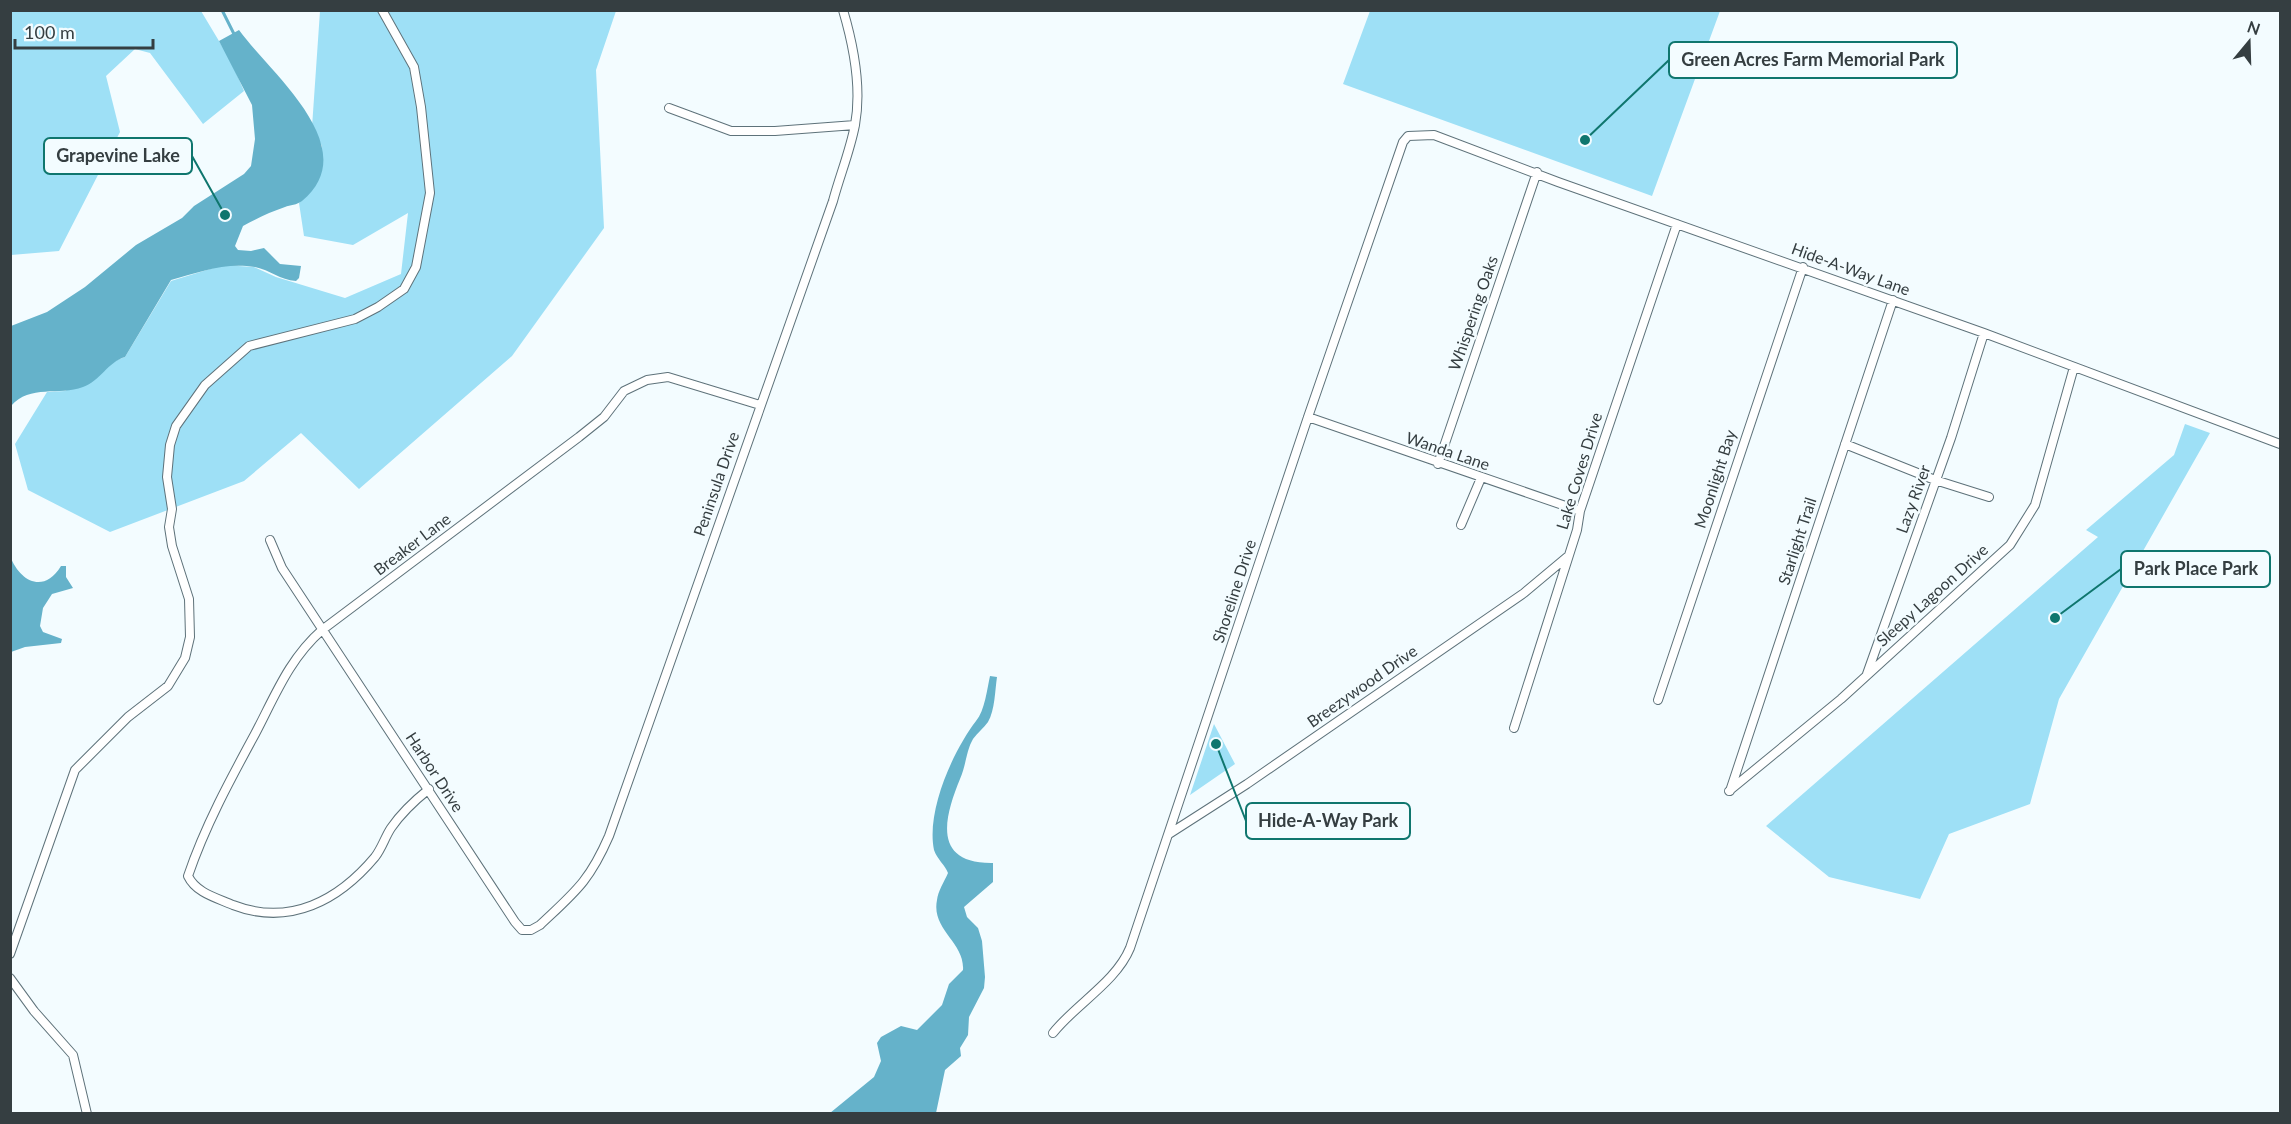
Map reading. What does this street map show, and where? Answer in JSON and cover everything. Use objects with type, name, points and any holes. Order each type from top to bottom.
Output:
[{"type":"street","points":[[10,954],[75,770],[128,717],[168,686],[185,658],[190,637],[189,599],[172,546],[169,527],[172,509],[167,477],[170,445],[176,426],[205,386],[249,346],[355,319],[378,308],[404,289],[416,267],[430,193],[420,98],[414,68],[382,10]]},
{"type":"street","name":"Peninsula Drive","points":[[522,930],[531,930],[540,925],[563,905],[595,869],[609,836],[833,201],[855,124],[856,63],[843,10]]},
{"type":"street","points":[[669,108],[731,131],[775,131],[855,124]]},
{"type":"street","name":"Hide-A-Way Lane","points":[[1408,136],[1431,134],[1984,333],[2280,444]]},
{"type":"street","name":"Shoreline Drive","points":[[1053,1033],[1067,1016],[1125,960],[1308,417],[1403,142],[1408,136]]},
{"type":"street","name":"Whispering Oaks","points":[[1438,464],[1537,172]]},
{"type":"street","name":"Lake Coves Drive","points":[[1514,728],[1577,530],[1580,511],[1677,224]]},
{"type":"street","name":"Moonlight Bay","points":[[1658,700],[1803,267]]},
{"type":"street","name":"Starlight Trail","points":[[1729,791],[1893,300]]},
{"type":"street","name":"Lazy River","points":[[1867,674],[1984,333]]},
{"type":"street","name":"Sleepy Lagoon Drive","points":[[1729,791],[1830,709],[2010,545],[2035,505],[2074,367]]},
{"type":"street","name":"Breaker Lane","points":[[429,789],[407,806],[389,831],[377,855],[327,901],[288,912],[249,909],[213,897],[192,885],[188,876],[199,844],[222,796],[293,659],[322,630],[579,437],[604,417],[624,391],[636,384],[668,377],[760,405]]},
{"type":"street","name":"Wanda Lane","points":[[1308,417],[1438,464],[1580,511]]},
{"type":"street","points":[[1845,444],[1935,480],[1989,497]]},
{"type":"street","points":[[1461,525],[1481,478]]},
{"type":"street","name":"Harbor Drive","points":[[270,540],[282,568],[322,630],[522,930]]},
{"type":"street","name":"Breezywood Drive","points":[[1168,834],[1247,784],[1524,593],[1568,557]]},
{"type":"street","points":[[10,978],[34,1011],[73,1055],[87,1113]]},
{"type":"shaded area","points":[[1370,10],[1720,11],[1652,196],[1343,84]]},
{"type":"shaded area","points":[[11,11],[201,11],[231,61],[244,91],[203,124],[150,53],[135,49],[106,76],[120,132],[59,251],[11,255]]},
{"type":"shaded area","points":[[320,11],[616,11],[596,70],[604,228],[512,356],[359,489],[301,433],[244,481],[110,532],[28,490],[15,444],[47,392],[65,391],[125,357],[171,281],[223,265],[254,267],[276,277],[345,298],[401,274],[408,213],[353,245],[304,236],[299,203],[313,188],[322,146],[312,127]]},
{"type":"shaded area","points":[[239,30],[306,111],[318,135],[323,158],[319,180],[302,201],[269,213],[243,226],[235,246],[238,250],[251,251],[264,248],[280,264],[301,266],[299,278],[296,281],[290,280],[255,267],[233,266],[171,280],[125,357],[119,359],[83,387],[27,395],[11,406],[11,326],[47,312],[85,287],[136,245],[182,218],[194,206],[244,174],[251,166],[255,139],[252,105],[219,41]]},
{"type":"shaded area","points":[[2185,424],[2210,433],[2059,699],[2030,804],[1949,834],[1920,899],[1829,877],[1766,826],[2098,537],[2086,530],[2174,455]]},
{"type":"shaded area","points":[[10,556],[20,572],[33,581],[47,580],[61,566],[66,566],[66,577],[73,588],[52,594],[43,608],[40,626],[43,632],[62,639],[61,643],[25,647],[11,652]]},
{"type":"shaded area","points":[[990,676],[997,677],[992,712],[988,722],[971,744],[947,823],[952,847],[960,856],[973,861],[993,863],[993,882],[964,907],[967,917],[978,928],[982,941],[985,977],[984,988],[969,1017],[968,1035],[960,1048],[961,1056],[945,1070],[936,1113],[830,1113],[874,1077],[881,1061],[877,1043],[881,1037],[901,1026],[917,1030],[942,1005],[949,984],[963,970],[959,951],[943,928],[936,910],[939,893],[948,873],[934,850],[934,818],[950,765],[982,711]]},
{"type":"shaded area","points":[[1214,724],[1235,764],[1190,795]]},
{"type":"waterway","points":[[222,10],[235,36]]},
{"type":"place","name":"Green Acres Farm Memorial Park","points":[[1585,140]]},
{"type":"place","name":"Grapevine Lake","points":[[225,215]]},
{"type":"place","name":"Park Place Park","points":[[2055,618]]},
{"type":"place","name":"Hide-A-Way Park","points":[[1216,744]]}]
